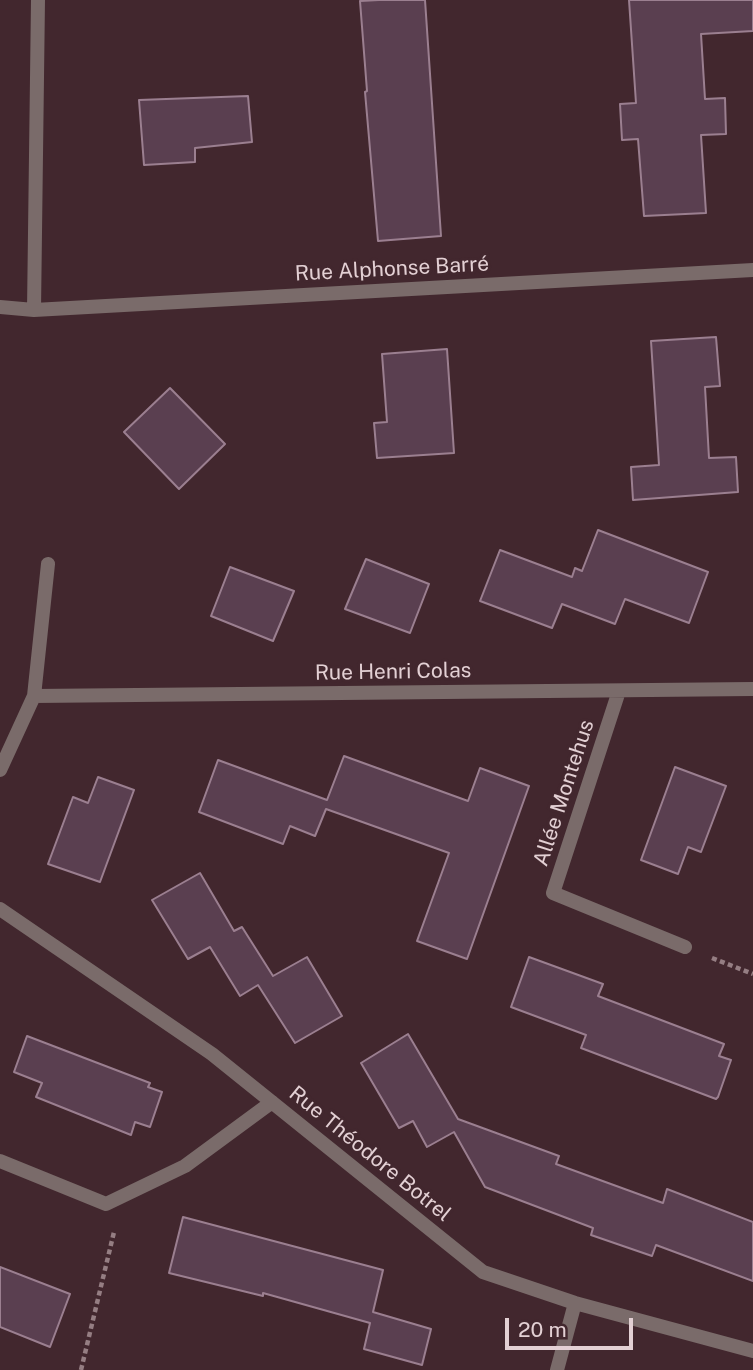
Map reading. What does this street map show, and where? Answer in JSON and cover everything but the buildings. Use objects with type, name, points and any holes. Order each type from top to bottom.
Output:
[{"type":"street","points":[[34,310],[38,0]]},
{"type":"street","name":"Rue Alphonse Barré","points":[[0,307],[34,310],[753,270]]},
{"type":"street","points":[[0,770],[34,696],[48,564]]},
{"type":"street","name":"Rue Henri Colas","points":[[34,696],[753,689]]},
{"type":"street","name":"Allée Montehus","points":[[619,691],[553,893],[685,947]]},
{"type":"street","name":"Rue Théodore Botrel","points":[[0,909],[212,1054],[483,1272],[575,1303],[753,1350]]},
{"type":"street","points":[[0,1161],[106,1204],[185,1166],[272,1102]]},
{"type":"street","points":[[557,1370],[575,1303]]},
{"type":"path","points":[[685,947],[753,974]]},
{"type":"path","points":[[81,1370],[114,1232],[106,1204]]}]
